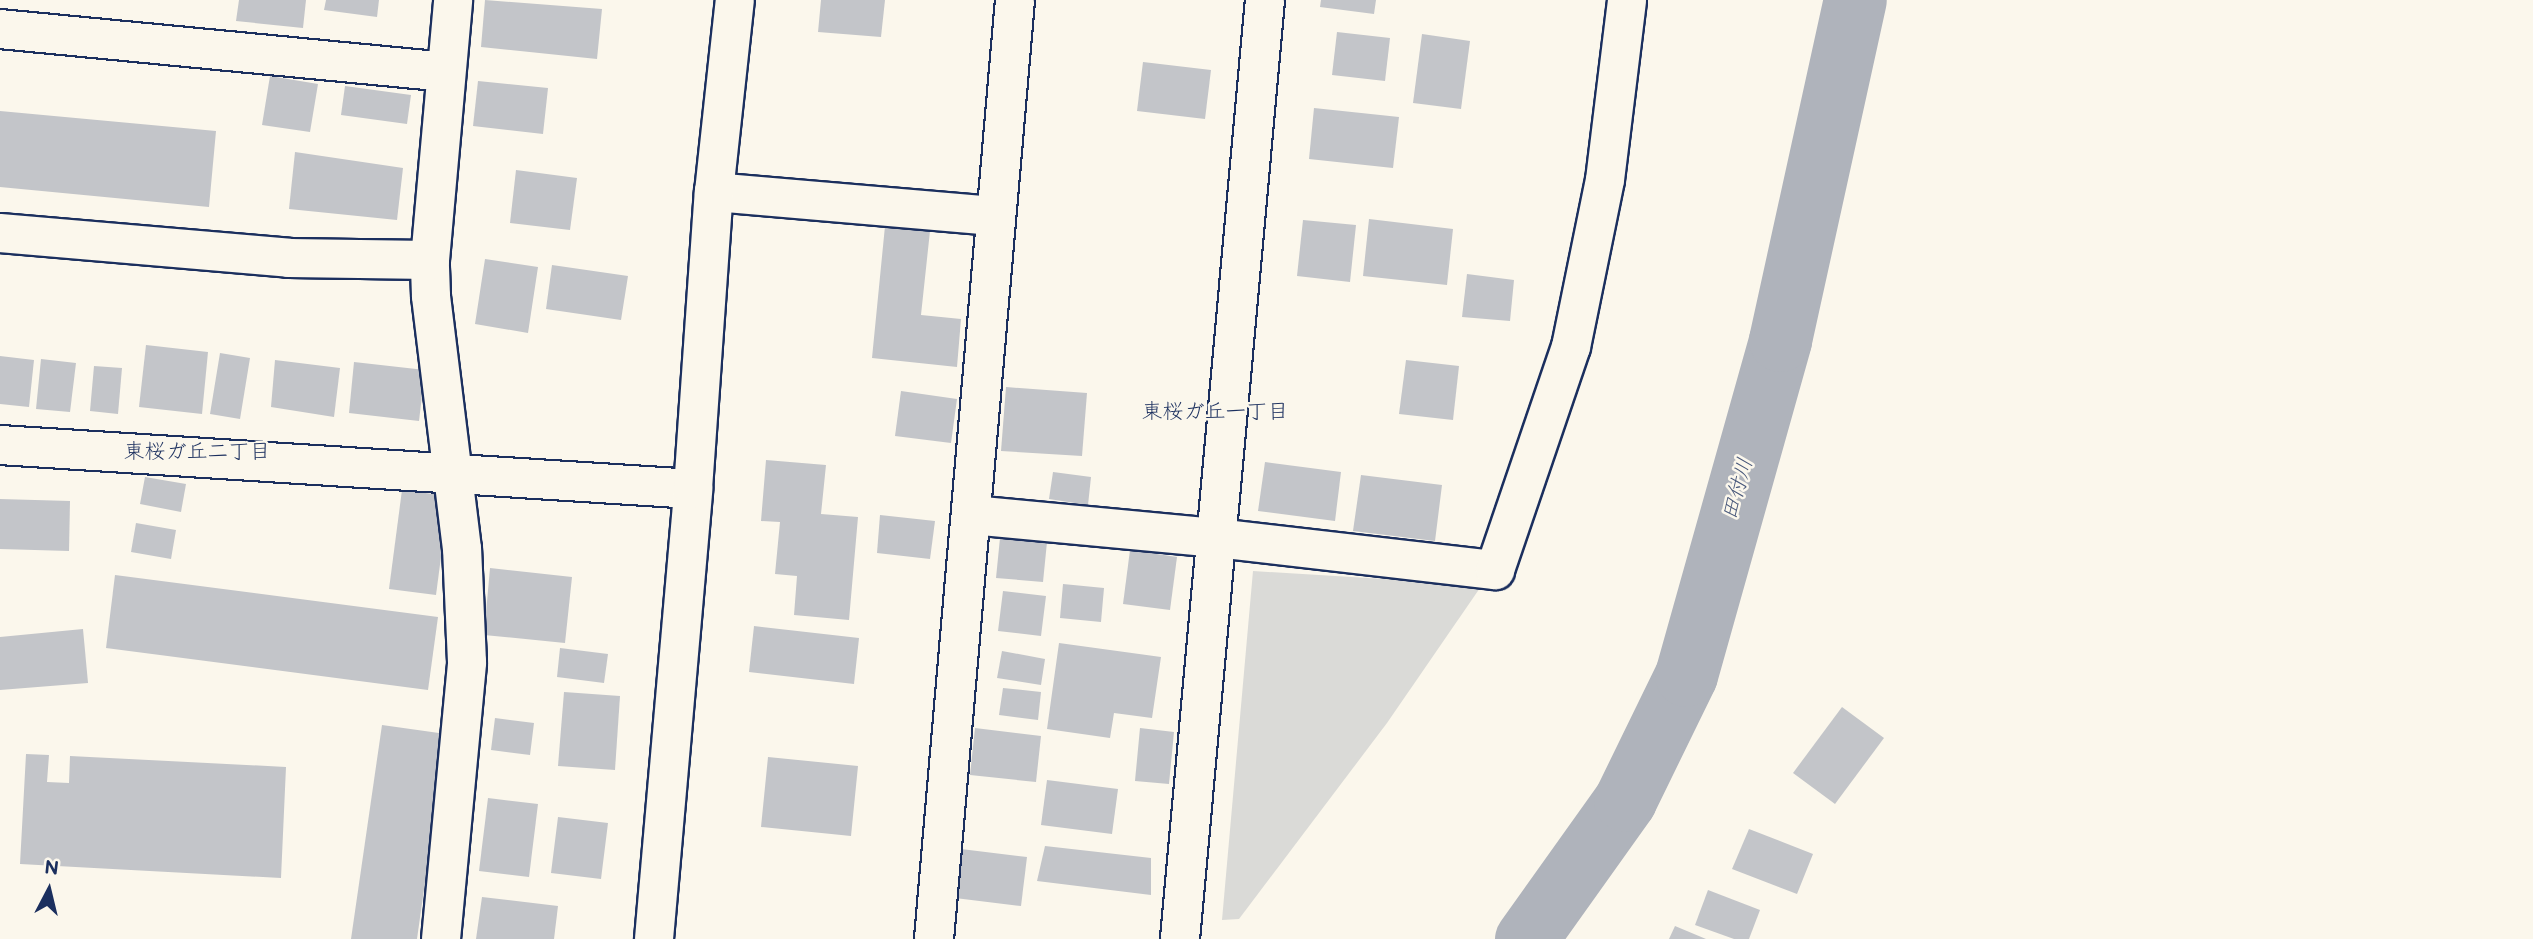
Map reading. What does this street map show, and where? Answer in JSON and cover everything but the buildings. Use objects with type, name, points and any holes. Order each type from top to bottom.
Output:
[{"type":"street","points":[[441,939],[467,662],[462,549],[431,296],[430,260],[453,0]]},
{"type":"street","points":[[654,939],[693,489],[714,192],[735,0]]},
{"type":"street","points":[[934,939],[1015,0]]},
{"type":"street","points":[[1180,939],[1265,0]]},
{"type":"street","points":[[972,515],[1217,538],[1494,570],[1571,347],[1605,180],[1628,0]]},
{"type":"street","points":[[0,29],[446,72]]},
{"type":"street","points":[[714,192],[995,216]]},
{"type":"street","points":[[0,233],[289,258],[430,260]]},
{"type":"street","points":[[0,445],[693,489]]},
{"type":"shaded area","points":[[1253,571],[1482,585],[1387,723],[1239,919],[1222,920]]},
{"type":"waterway","name":"田付川","points":[[1526,939],[1625,800],[1686,675],[1780,340],[1855,0]]},
{"type":"district","name":"東桜ガ丘一丁目","points":[[1215,412]]},
{"type":"district","name":"東桜ガ丘二丁目","points":[[197,452]]}]
